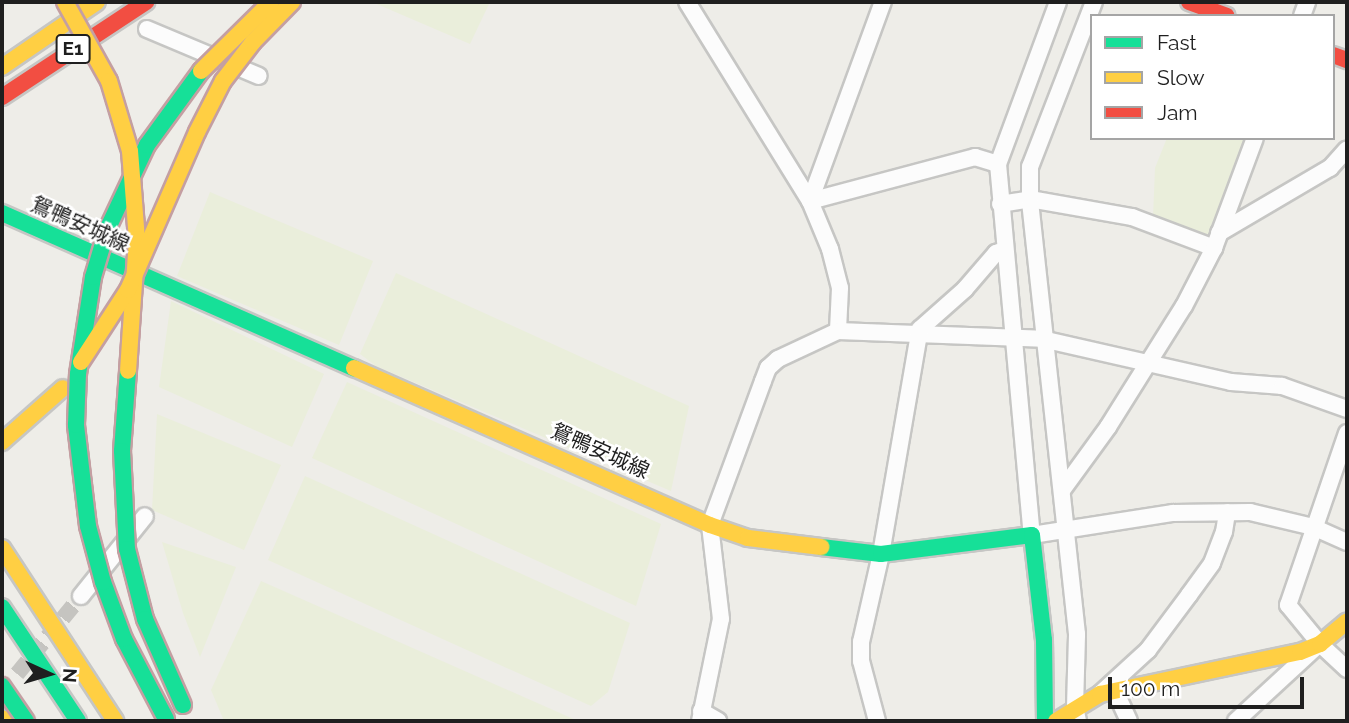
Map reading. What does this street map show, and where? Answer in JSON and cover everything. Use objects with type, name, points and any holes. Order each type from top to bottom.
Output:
[{"type":"main road","points":[[65,2],[109,81],[130,152],[137,239],[122,450],[127,549],[145,619],[192,721]]},
{"type":"main road","name":"E1","points":[[2,67],[97,2]]},
{"type":"main road","name":"E1","points":[[2,97],[146,2]]},
{"type":"main road","points":[[167,721],[124,639],[103,582],[88,526],[76,425],[78,374],[85,322],[93,277],[107,230],[147,145],[200,72],[271,2]]},
{"type":"main road","points":[[2,442],[63,388],[128,290],[197,132],[223,80],[253,42],[292,2]]},
{"type":"main road","points":[[1189,2],[1222,14]]},
{"type":"main road","name":"鴛鴨安城線","points":[[2,213],[710,525],[748,538],[881,554],[1035,534]]},
{"type":"main road","points":[[1035,534],[1044,640],[1045,721]]},
{"type":"main road","points":[[2,548],[115,721]]},
{"type":"main road","points":[[2,607],[78,721]]},
{"type":"main road","points":[[1056,721],[1108,692],[1300,652],[1320,644],[1347,621]]},
{"type":"main road","points":[[2,686],[26,721]]},
{"type":"street","points":[[687,2],[810,201],[830,249],[840,288],[838,331]]},
{"type":"street","points":[[810,201],[883,2]]},
{"type":"street","points":[[1058,2],[998,164],[1035,534],[1172,513],[1250,512],[1312,527],[1347,542]]},
{"type":"street","points":[[1075,712],[1077,634],[1030,199],[1030,167],[1094,2]]},
{"type":"street","points":[[147,29],[259,76]]},
{"type":"street","points":[[1063,489],[1108,427],[1184,306],[1217,240],[1254,140]]},
{"type":"street","points":[[1000,204],[1030,199],[1132,217],[1217,240],[1330,168],[1347,149]]},
{"type":"street","points":[[810,201],[975,157],[998,164]]},
{"type":"street","points":[[877,721],[861,661],[861,642],[881,554],[920,329],[965,289],[996,253],[1005,250]]},
{"type":"street","points":[[718,721],[701,716],[721,619],[710,525],[768,368],[778,359],[838,331],[1017,337],[1096,349],[1231,382],[1282,386],[1347,409]]},
{"type":"street","points":[[1347,433],[1312,527],[1288,605],[1320,644],[1347,669]]},
{"type":"street","points":[[1129,721],[1108,692],[1148,650],[1212,563],[1224,532],[1227,512]]},
{"type":"street","points":[[81,596],[145,516]]},
{"type":"street","points":[[1236,721],[1320,644]]},
{"type":"street","points":[[2,695],[17,674]]},
{"type":"street","points":[[2,710],[10,721]]},
{"type":"green space","points":[[372,2],[490,2],[470,44]]},
{"type":"green space","points":[[1166,140],[1248,140],[1210,237],[1153,217],[1155,168]]},
{"type":"green space","points":[[210,192],[373,261],[339,345],[177,276]]},
{"type":"green space","points":[[396,273],[689,406],[671,491],[376,366],[360,354]]},
{"type":"green space","points":[[171,301],[324,374],[292,447],[159,387]]},
{"type":"green space","points":[[347,382],[661,524],[636,606],[312,458]]},
{"type":"green space","points":[[157,414],[281,465],[244,550],[152,510]]},
{"type":"green space","points":[[305,476],[630,623],[608,692],[591,706],[268,560]]},
{"type":"green space","points":[[162,542],[236,567],[200,657],[183,613]]},
{"type":"green space","points":[[261,581],[578,721],[224,721],[211,690]]},
{"type":"tunnel","points":[[17,674],[81,596]]},
{"type":"traffic: fast","points":[[166,719],[124,639],[103,582],[88,526],[76,425],[78,374],[93,277],[107,230],[147,145],[201,71]]},
{"type":"traffic: fast","points":[[2,213],[354,368]]},
{"type":"traffic: fast","points":[[128,371],[122,451],[127,549],[145,619],[183,705]]},
{"type":"traffic: fast","points":[[821,547],[881,554],[1032,535],[1044,640],[1045,721]]},
{"type":"traffic: fast","points":[[2,607],[78,721]]},
{"type":"traffic: fast","points":[[2,686],[26,721]]},
{"type":"traffic: slow","points":[[65,2],[109,81],[130,151],[137,239],[128,371]]},
{"type":"traffic: slow","points":[[2,67],[97,2]]},
{"type":"traffic: slow","points":[[201,71],[271,2]]},
{"type":"traffic: slow","points":[[81,362],[128,290],[197,132],[223,81],[253,42],[292,2]]},
{"type":"traffic: slow","points":[[354,368],[710,525],[748,538],[821,547]]},
{"type":"traffic: slow","points":[[2,442],[63,388]]},
{"type":"traffic: slow","points":[[2,548],[115,721]]},
{"type":"traffic: slow","points":[[1056,721],[1100,694],[1300,652],[1320,644],[1347,621]]},
{"type":"traffic: jam","points":[[2,97],[146,2]]},
{"type":"traffic: jam","points":[[1189,2],[1222,14]]},
{"type":"traffic: jam","points":[[1335,56],[1347,60]]}]
